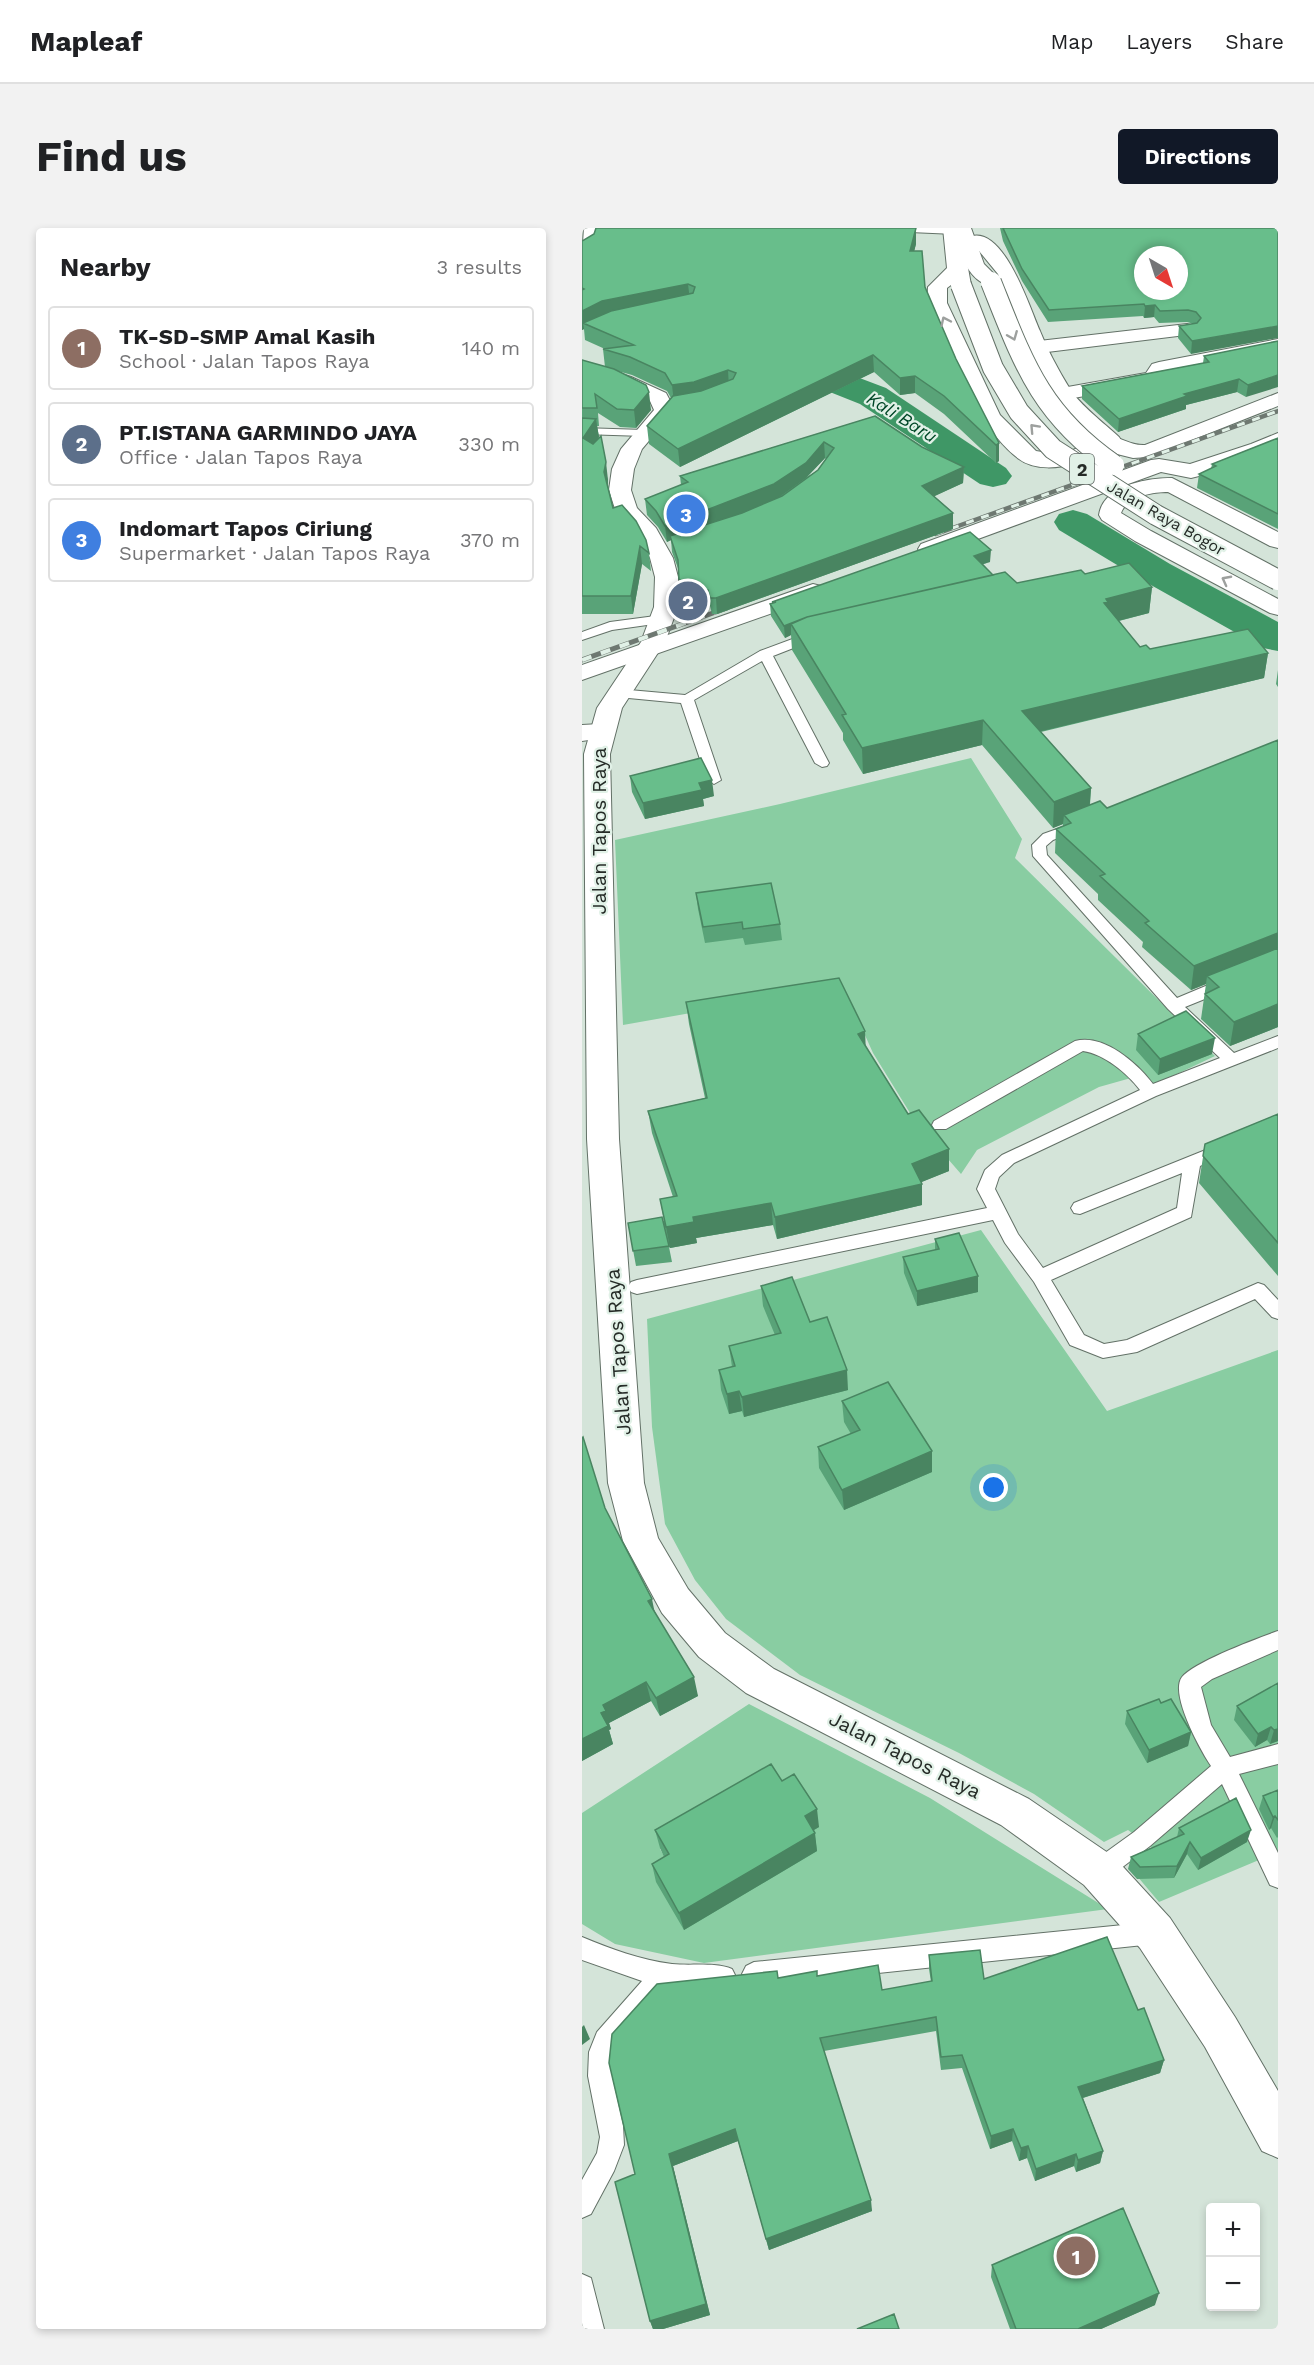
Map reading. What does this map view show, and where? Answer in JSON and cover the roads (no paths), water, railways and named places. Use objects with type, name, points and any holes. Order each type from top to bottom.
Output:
[{"type":"main road","points":[[582,252],[589,243],[593,228]]},
{"type":"main road","points":[[916,228],[956,228],[981,275],[990,281]]},
{"type":"main road","name":"Jalan Raya Bogor","points":[[956,228],[959,277],[993,368],[1019,412],[1053,449],[1156,516],[1278,580]]},
{"type":"main road","points":[[978,234],[1007,274],[1031,334],[1062,394],[1121,450],[1135,453],[1149,451],[1278,399]]},
{"type":"main road","name":"Jalan Raya Bogor","points":[[978,234],[990,281],[1029,375],[1047,405],[1078,438],[1104,459],[1278,556]]},
{"type":"main road","points":[[959,277],[938,287],[937,303],[991,417],[1028,456],[1046,461],[1083,455],[1111,442]]},
{"type":"main road","points":[[1254,328],[1274,346]]},
{"type":"main road","points":[[1039,347],[1187,330]]},
{"type":"main road","points":[[1062,394],[1154,378],[1159,368],[1274,346]]},
{"type":"main road","points":[[582,368],[644,389],[659,397],[661,417]]},
{"type":"main road","name":"Jalan Tapos Raya","points":[[661,417],[628,455],[621,478],[621,492],[626,509],[662,548],[668,597],[618,693],[591,733],[597,754],[591,976],[626,1483],[641,1541],[675,1601],[712,1645],[760,1681],[1015,1812],[1099,1871],[1155,1933],[1220,2032],[1278,2135]]},
{"type":"main road","points":[[909,556],[1159,465],[1191,471],[1258,449],[1278,439]]},
{"type":"main road","points":[[1146,470],[1278,541]]},
{"type":"main road","points":[[1172,485],[1138,489],[1120,498],[1111,507],[1110,515],[1143,536],[1278,608]]},
{"type":"main road","points":[[582,672],[650,631],[830,584]]},
{"type":"lane","points":[[582,431],[612,431],[661,417]]},
{"type":"lane","points":[[600,448],[612,431]]},
{"type":"lane","points":[[582,636],[609,626],[650,631]]},
{"type":"lane","points":[[582,643],[650,631]]},
{"type":"lane","points":[[618,693],[687,699],[765,654],[804,637],[827,632]]},
{"type":"lane","points":[[765,654],[822,763]]},
{"type":"lane","points":[[687,699],[714,780]]},
{"type":"lane","points":[[1092,820],[1048,837],[1039,845],[1040,856],[1174,1005],[1232,1060]]},
{"type":"lane","points":[[1174,1005],[1236,979]]},
{"type":"lane","points":[[1278,1042],[1150,1092],[1008,1159],[991,1174],[986,1189],[996,1213],[1011,1238],[1040,1277],[1077,1340],[1103,1351],[1130,1347],[1258,1290],[1278,1312]]},
{"type":"lane","points":[[939,1125],[1081,1045],[1100,1048],[1138,1076],[1150,1092]]},
{"type":"lane","points":[[1080,1208],[1235,1145]]},
{"type":"lane","points":[[1040,1277],[1185,1212],[1192,1163]]},
{"type":"lane","points":[[637,1287],[996,1213]]},
{"type":"lane","points":[[1278,1640],[1205,1672],[1190,1683],[1192,1704],[1207,1743],[1225,1767],[1278,1877]]},
{"type":"lane","points":[[1099,1871],[1142,1839],[1225,1767],[1278,1754]]},
{"type":"lane","points":[[582,1948],[603,1958],[663,1975],[700,1980],[1155,1933]]},
{"type":"lane","points":[[582,2205],[608,2154],[612,2139],[600,2073],[599,2052],[605,2040],[663,1975]]},
{"type":"lane","points":[[582,2287],[591,2328]]},
{"type":"waterway","name":"Kali Baru","points":[[772,228],[757,254],[749,316],[759,352],[873,396],[993,476]]},
{"type":"waterway","name":"Kali Baru","points":[[1073,522],[1156,572],[1278,639]]},
{"type":"railway","points":[[936,534],[1278,411]]},
{"type":"railway","points":[[582,660],[727,608]]},
{"type":"place","name":"Indomart Tapos Ciriung","points":[[686,514]]},
{"type":"place","name":"PT.ISTANA GARMINDO JAYA","points":[[688,601]]},
{"type":"place","name":"TK-SD-SMP Amal Kasih","points":[[1076,2256]]}]
